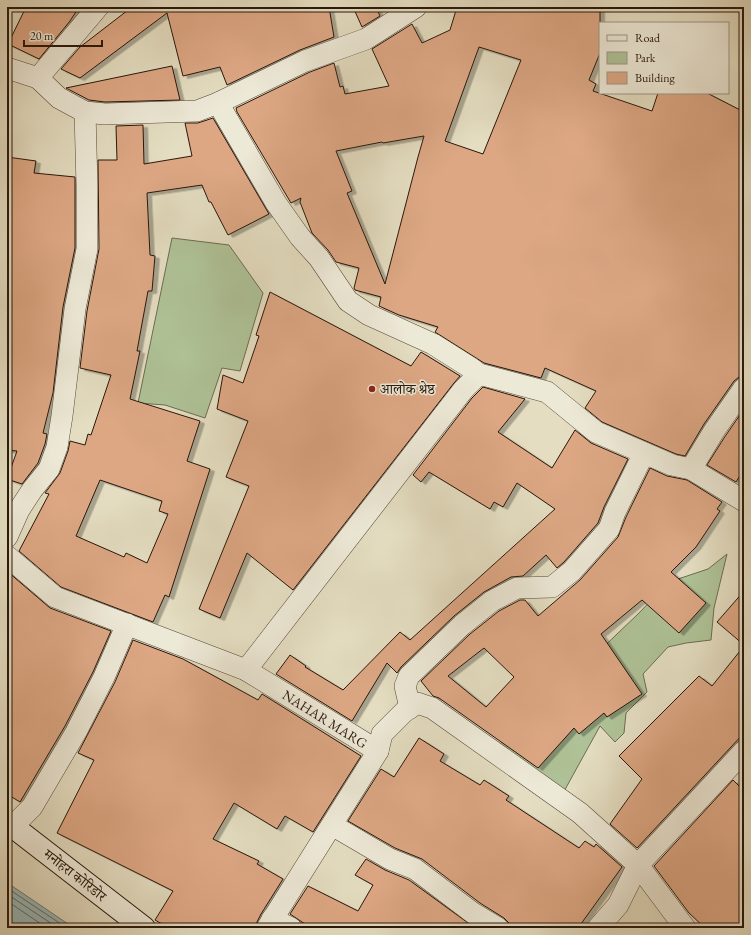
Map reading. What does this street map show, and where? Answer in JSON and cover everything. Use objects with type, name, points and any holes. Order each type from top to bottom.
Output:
[{"type":"main road","name":"मनोहरा कोरिडोर","points":[[10,825],[144,928]]},
{"type":"street","points":[[38,78],[98,7]]},
{"type":"street","points":[[7,68],[38,78],[59,98],[85,112],[104,114],[197,111],[218,103],[305,61],[366,39],[416,7]]},
{"type":"street","points":[[218,103],[276,203],[300,237],[319,258],[348,301],[370,315],[433,344],[479,374],[547,392],[596,432],[672,465],[691,469],[741,494]]},
{"type":"street","points":[[7,537],[19,510],[32,490],[49,469],[57,447],[75,309],[87,249],[85,112]]},
{"type":"street","points":[[246,670],[464,390],[479,374]]},
{"type":"street","points":[[691,469],[714,431],[744,388]]},
{"type":"street","points":[[644,453],[615,512],[609,529],[572,571],[552,587],[517,588],[492,601],[462,625],[410,676],[405,686],[410,708],[417,703],[432,708],[580,813],[638,865],[685,928]]},
{"type":"street","name":"NAHAR MARG","points":[[7,556],[55,597],[246,670],[378,751],[382,734],[410,708]]},
{"type":"street","points":[[10,825],[32,807],[76,732],[104,676],[127,624]]},
{"type":"street","points":[[291,928],[269,924],[378,751]]},
{"type":"street","points":[[598,928],[618,905],[638,865],[744,751]]},
{"type":"street","points":[[332,824],[390,859],[415,869],[473,913],[498,928]]},
{"type":"green space","points":[[172,238],[229,245],[263,293],[240,371],[222,368],[205,418],[165,405],[138,403]]},
{"type":"green space","points":[[727,554],[714,608],[711,640],[668,647],[643,674],[647,692],[626,713],[624,733],[615,742],[600,726],[562,795],[497,747],[576,669],[593,657],[639,613],[669,582],[708,569]]},
{"type":"water","points":[[7,883],[9,884],[74,928],[7,928]]},
{"type":"building","points":[[26,7],[79,7],[70,21],[39,59],[8,44]]},
{"type":"building","points":[[132,7],[329,7],[334,37],[300,50],[227,85],[220,67],[183,76],[167,13],[80,78],[61,69],[80,47]]},
{"type":"building","points":[[353,7],[376,7],[380,16],[362,27]]},
{"type":"building","points":[[457,7],[600,7],[599,55],[589,80],[596,84],[593,91],[652,111],[658,94],[709,94],[744,112],[744,376],[739,377],[734,381],[704,424],[685,456],[676,454],[602,422],[585,408],[596,391],[545,368],[541,378],[484,363],[435,332],[438,327],[399,315],[379,306],[381,297],[355,290],[354,288],[359,268],[336,262],[328,250],[312,233],[300,202],[301,198],[291,203],[237,112],[236,108],[310,72],[334,63],[340,87],[343,86],[345,94],[389,86],[372,49],[412,24],[422,43],[450,30]],"holes":[[[479,47],[521,60],[483,154],[445,141]],[[424,136],[385,284],[347,193],[352,191],[336,151]]]},
{"type":"building","points":[[172,66],[180,100],[105,102],[89,100],[66,88]]},
{"type":"building","points":[[213,118],[269,214],[228,235],[211,202],[209,202],[202,185],[147,193],[150,255],[155,256],[152,291],[148,291],[137,351],[140,351],[130,399],[200,421],[187,461],[210,469],[169,597],[165,595],[153,622],[61,587],[19,551],[49,494],[45,493],[60,473],[70,441],[85,445],[88,434],[91,435],[111,375],[80,368],[87,311],[99,249],[98,160],[117,160],[116,126],[143,125],[144,164],[192,156],[185,123],[198,123]],"holes":[[[100,480],[162,501],[159,511],[168,514],[147,563],[126,553],[124,557],[76,536]]]},
{"type":"building","points":[[7,157],[36,161],[34,173],[75,177],[75,248],[63,307],[53,393],[43,433],[47,434],[38,463],[22,484],[7,479],[17,451],[7,450]]},
{"type":"building","points":[[270,292],[411,366],[421,352],[460,376],[293,590],[247,553],[220,618],[199,609],[249,486],[226,477],[248,421],[217,409],[223,375],[243,383],[259,336],[256,335]]},
{"type":"building","points":[[483,387],[525,399],[498,432],[552,468],[575,430],[591,443],[628,459],[604,507],[598,523],[564,562],[557,568],[546,555],[523,576],[511,577],[484,592],[454,616],[401,667],[397,673],[387,663],[352,721],[276,674],[290,655],[306,666],[305,667],[343,690],[400,632],[410,640],[555,509],[517,483],[503,507],[494,502],[490,509],[429,472],[421,482],[413,475],[472,398]]},
{"type":"building","points":[[744,409],[744,469],[736,482],[707,465]]},
{"type":"building","points":[[650,468],[667,476],[687,480],[722,502],[717,509],[720,511],[696,547],[671,572],[706,603],[679,633],[642,600],[601,634],[642,694],[607,717],[604,713],[579,734],[574,728],[538,768],[439,698],[433,696],[421,681],[470,634],[499,611],[520,600],[525,600],[538,616],[580,580],[618,537]],"holes":[[[484,648],[514,677],[486,707],[448,676]]]},
{"type":"building","points":[[8,572],[50,608],[111,631],[93,672],[65,726],[20,802],[7,794]]},
{"type":"building","points":[[744,591],[744,645],[717,622]]},
{"type":"building","points":[[133,640],[183,659],[258,700],[262,694],[361,756],[313,832],[285,816],[277,829],[234,803],[213,839],[259,861],[257,864],[283,879],[254,928],[169,928],[155,920],[173,891],[57,833],[94,760],[78,753],[115,682]]},
{"type":"building","points":[[744,646],[744,733],[637,848],[610,824],[642,779],[619,756],[699,676],[712,686]]},
{"type":"building","points":[[419,738],[444,754],[440,761],[480,785],[484,780],[509,796],[506,800],[579,848],[585,841],[594,847],[596,844],[622,867],[578,928],[510,928],[509,923],[504,918],[480,903],[422,859],[395,848],[348,821],[381,769],[394,777]]},
{"type":"building","points":[[733,780],[744,791],[744,928],[705,928],[689,913],[654,866]]},
{"type":"building","points":[[366,859],[385,870],[409,880],[475,928],[311,928],[290,914],[308,886],[358,911],[373,885],[355,875]]},
{"type":"place","name":"आलोक श्रेष्ठ","points":[[372,389]]}]
